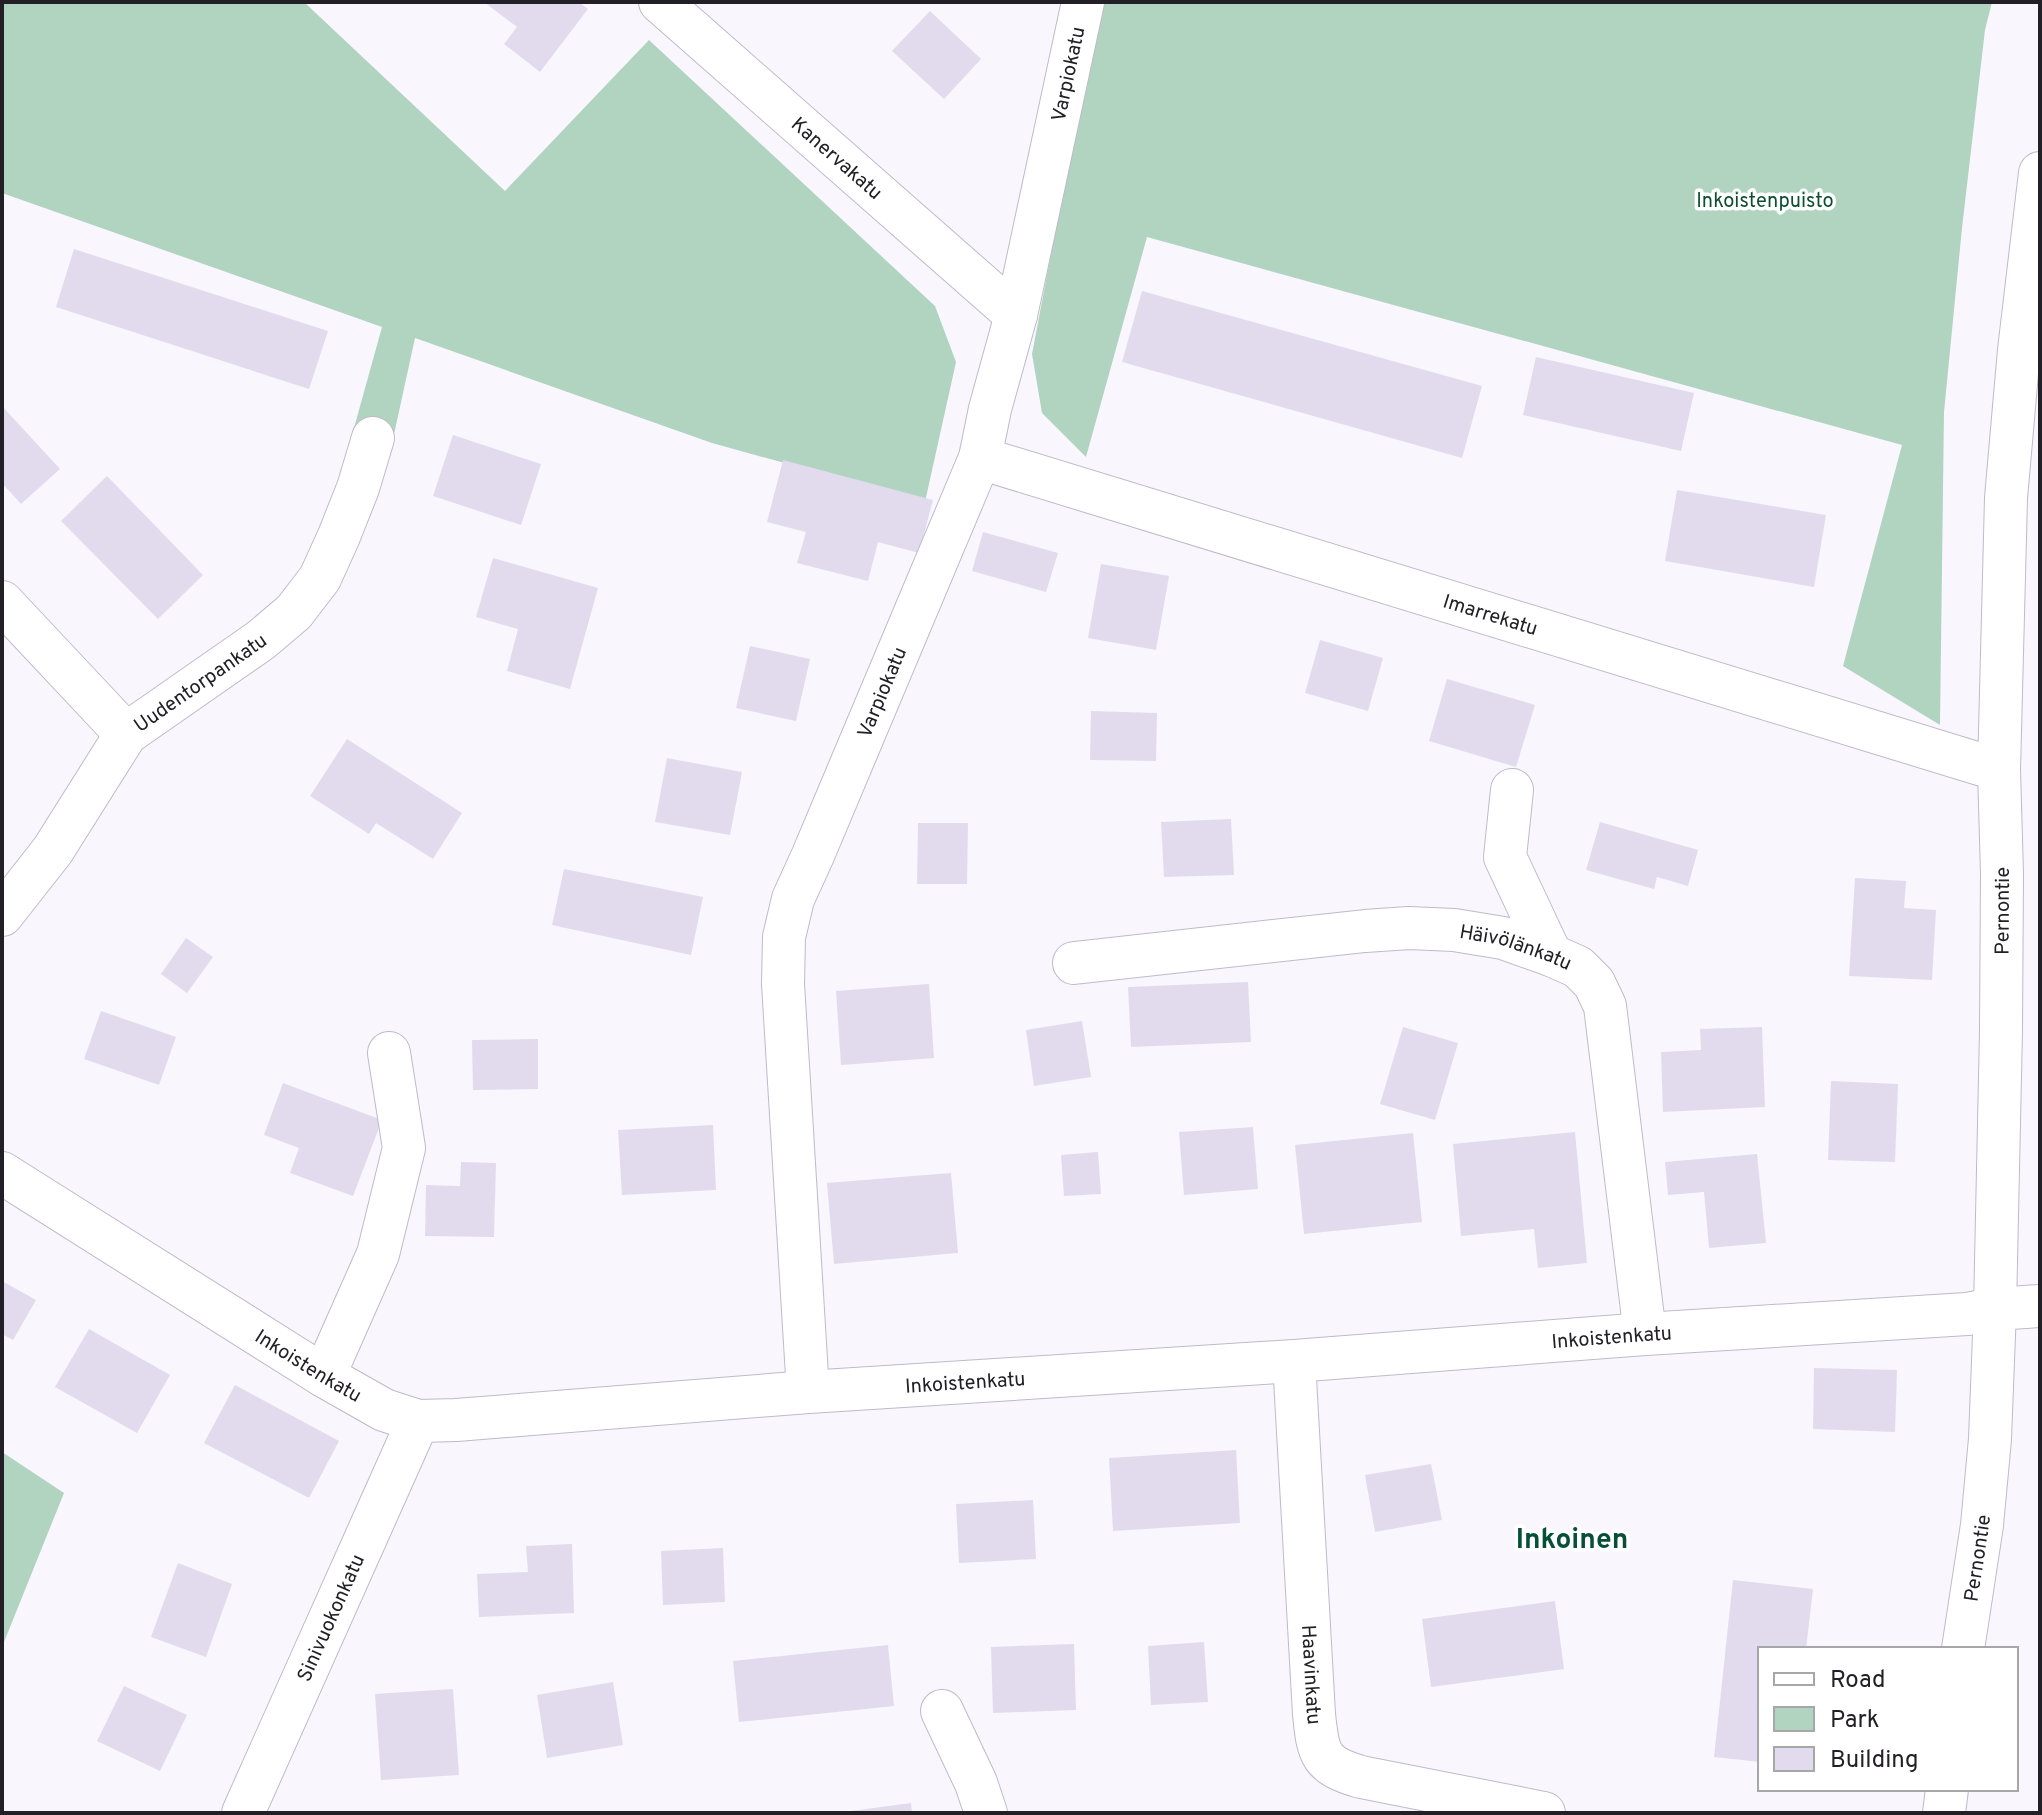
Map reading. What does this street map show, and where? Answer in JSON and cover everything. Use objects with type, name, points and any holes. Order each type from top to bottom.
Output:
[{"type":"street","name":"Kanervakatu","points":[[660,2],[1016,315]]},
{"type":"street","name":"Varpiokatu","points":[[808,1392],[783,984],[784,937],[793,899],[980,458],[1016,315],[1083,2]]},
{"type":"street","name":"Pernontie","points":[[1963,1647],[1982,1525],[1990,1439],[1995,1309],[2001,1030],[1999,770],[2006,498],[2019,350],[2040,173]]},
{"type":"street","name":"Uudentorpankatu","points":[[2,915],[53,850],[126,734],[261,640],[294,612],[320,578],[358,488],[373,438]]},
{"type":"street","name":"Imarrekatu","points":[[980,458],[1999,770]]},
{"type":"street","points":[[2,602],[126,734]]},
{"type":"street","points":[[1512,790],[1505,857],[1551,955]]},
{"type":"street","name":"Häivölänkatu","points":[[1074,963],[1409,928],[1454,930],[1503,938],[1578,967],[1594,983],[1605,1006],[1645,1334]]},
{"type":"street","points":[[324,1376],[378,1254],[404,1148],[389,1053]]},
{"type":"street","name":"Inkoistenkatu","points":[[2,1173],[324,1376],[384,1410],[418,1421],[1967,1314],[2040,1306]]},
{"type":"street","name":"Haavinkatu","points":[[1294,1361],[1314,1714],[1321,1756],[1339,1771],[1361,1777],[1544,1813]]},
{"type":"street","name":"Sinivuokonkatu","points":[[243,1813],[418,1421]]},
{"type":"street","points":[[942,1711],[976,1783],[986,1813]]},
{"type":"street","points":[[1944,1813],[1947,1791]]},
{"type":"green space","points":[[2,2],[304,2],[505,191],[649,40],[935,306],[956,362],[925,502],[712,443],[415,338],[393,439],[354,428],[382,327],[2,193]]},
{"type":"green space","name":"Inkoistenpuisto","points":[[1099,2],[1992,2],[1985,30],[1944,412],[1940,725],[1843,666],[1902,445],[1147,237],[1086,457],[1042,413],[1032,354]]},
{"type":"green space","points":[[2,1452],[64,1493],[2,1647]]},
{"type":"building","points":[[484,2],[579,2],[588,9],[540,72],[504,44],[517,27]]},
{"type":"building","points":[[930,11],[981,59],[944,99],[892,51]]},
{"type":"building","points":[[74,249],[328,331],[309,389],[56,307]]},
{"type":"building","points":[[1142,291],[1482,386],[1462,458],[1122,362]]},
{"type":"building","points":[[1536,357],[1694,393],[1681,451],[1523,415]]},
{"type":"building","points":[[2,406],[60,469],[21,504],[2,483]]},
{"type":"building","points":[[453,435],[541,464],[521,525],[433,496]]},
{"type":"building","points":[[783,460],[933,500],[919,553],[878,542],[868,581],[797,563],[806,532],[767,522]]},
{"type":"building","points":[[107,476],[203,575],[158,619],[61,521]]},
{"type":"building","points":[[1677,490],[1826,515],[1814,587],[1665,561]]},
{"type":"building","points":[[983,532],[1058,553],[1046,592],[972,571]]},
{"type":"building","points":[[493,558],[598,588],[570,689],[507,671],[518,629],[476,617]]},
{"type":"building","points":[[1101,564],[1169,576],[1156,650],[1088,638]]},
{"type":"building","points":[[1320,640],[1383,658],[1368,711],[1305,693]]},
{"type":"building","points":[[750,646],[810,659],[796,721],[736,708]]},
{"type":"building","points":[[1447,679],[1535,705],[1516,767],[1429,741]]},
{"type":"building","points":[[1091,711],[1157,713],[1156,761],[1090,760]]},
{"type":"building","points":[[347,739],[462,813],[433,859],[376,823],[369,834],[310,796]]},
{"type":"building","points":[[667,758],[742,772],[730,835],[655,822]]},
{"type":"building","points":[[1231,819],[1234,875],[1164,877],[1161,822]]},
{"type":"building","points":[[1600,822],[1698,850],[1688,886],[1657,877],[1654,889],[1586,870]]},
{"type":"building","points":[[918,823],[968,823],[967,884],[917,884]]},
{"type":"building","points":[[564,869],[703,897],[691,955],[552,925]]},
{"type":"building","points":[[1855,878],[1906,881],[1904,908],[1936,910],[1932,980],[1849,976]]},
{"type":"building","points":[[186,938],[213,957],[187,993],[161,974]]},
{"type":"building","points":[[1248,982],[1251,1042],[1131,1047],[1128,987]]},
{"type":"building","points":[[929,984],[934,1058],[841,1065],[836,991]]},
{"type":"building","points":[[101,1011],[176,1037],[159,1085],[84,1059]]},
{"type":"building","points":[[1082,1021],[1091,1077],[1034,1086],[1026,1030]]},
{"type":"building","points":[[1403,1027],[1458,1043],[1435,1120],[1380,1104]]},
{"type":"building","points":[[1762,1027],[1765,1107],[1663,1112],[1661,1052],[1701,1050],[1700,1029]]},
{"type":"building","points":[[538,1039],[538,1089],[473,1090],[472,1040]]},
{"type":"building","points":[[1831,1081],[1898,1084],[1895,1162],[1828,1160]]},
{"type":"building","points":[[283,1083],[382,1120],[353,1196],[290,1173],[299,1148],[264,1135]]},
{"type":"building","points":[[713,1125],[716,1190],[622,1195],[618,1130]]},
{"type":"building","points":[[1253,1127],[1258,1189],[1184,1195],[1179,1132]]},
{"type":"building","points":[[1575,1132],[1587,1263],[1538,1268],[1534,1229],[1461,1236],[1453,1144]]},
{"type":"building","points":[[1413,1133],[1422,1222],[1304,1234],[1295,1145]]},
{"type":"building","points":[[1098,1152],[1101,1194],[1064,1196],[1061,1155]]},
{"type":"building","points":[[1757,1154],[1766,1243],[1709,1248],[1704,1192],[1668,1195],[1665,1162]]},
{"type":"building","points":[[461,1162],[496,1163],[494,1237],[425,1236],[426,1185],[460,1186]]},
{"type":"building","points":[[951,1173],[958,1253],[834,1264],[827,1183]]},
{"type":"building","points":[[2,1281],[36,1300],[13,1340],[2,1334]]},
{"type":"building","points":[[89,1329],[170,1375],[137,1433],[55,1387]]},
{"type":"building","points":[[1814,1368],[1897,1370],[1895,1432],[1813,1429]]},
{"type":"building","points":[[235,1385],[339,1441],[309,1498],[204,1443]]},
{"type":"building","points":[[1236,1450],[1240,1523],[1113,1531],[1109,1458]]},
{"type":"building","points":[[1431,1464],[1442,1520],[1375,1532],[1365,1475]]},
{"type":"building","points":[[1033,1500],[1036,1559],[959,1563],[956,1504]]},
{"type":"building","points":[[572,1544],[574,1613],[479,1617],[477,1574],[528,1572],[526,1546]]},
{"type":"building","points":[[723,1548],[725,1602],[663,1605],[661,1551]]},
{"type":"building","points":[[178,1563],[232,1584],[206,1657],[151,1637]]},
{"type":"building","points":[[1733,1580],[1813,1589],[1806,1647],[1758,1647],[1758,1762],[1714,1757]]},
{"type":"building","points":[[1555,1601],[1564,1669],[1431,1687],[1422,1619]]},
{"type":"building","points":[[1204,1642],[1208,1702],[1151,1705],[1148,1646]]},
{"type":"building","points":[[1074,1644],[1076,1710],[993,1713],[991,1647]]},
{"type":"building","points":[[888,1645],[894,1706],[739,1722],[733,1661]]},
{"type":"building","points":[[613,1682],[623,1745],[547,1758],[537,1695]]},
{"type":"building","points":[[124,1686],[187,1715],[160,1771],[97,1741]]},
{"type":"building","points":[[453,1689],[459,1775],[381,1780],[375,1694]]},
{"type":"building","points":[[911,1803],[912,1813],[851,1813],[851,1811]]},
{"type":"district","name":"Inkoinen","points":[[1572,1538]]}]
